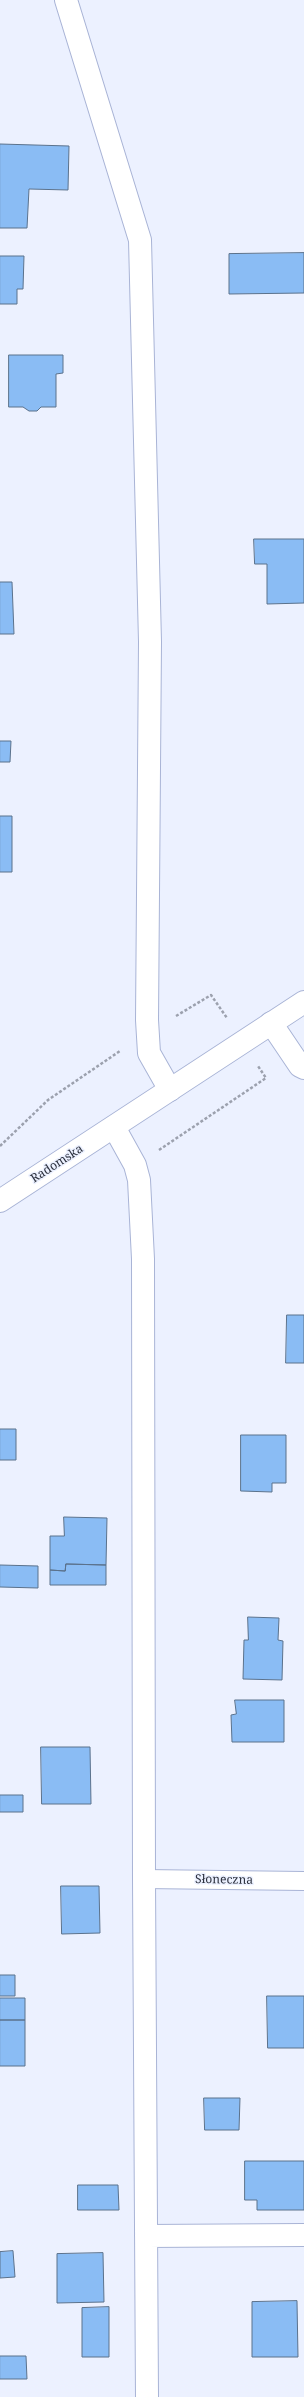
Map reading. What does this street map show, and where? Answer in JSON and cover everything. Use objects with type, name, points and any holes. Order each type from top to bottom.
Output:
[{"type":"street","points":[[66,0],[140,240],[150,642],[147,1020],[149,1053],[170,1090]]},
{"type":"street","name":"Radomska","points":[[0,1201],[304,1002]]},
{"type":"street","points":[[271,1024],[298,1062],[304,1068]]},
{"type":"street","points":[[114,1127],[135,1165],[139,1180],[143,1259],[147,2397]]},
{"type":"street","points":[[146,2236],[304,2235]]},
{"type":"lane","name":"Słoneczna","points":[[144,1879],[304,1881]]},
{"type":"building","points":[[0,144],[69,146],[68,190],[29,189],[27,228],[0,228]]},
{"type":"building","points":[[304,253],[304,293],[229,294],[229,254]]},
{"type":"building","points":[[0,256],[24,256],[23,289],[17,289],[17,304],[0,304]]},
{"type":"building","points":[[9,355],[63,355],[63,373],[56,374],[56,407],[41,407],[37,411],[29,411],[23,407],[9,407]]},
{"type":"building","points":[[254,539],[304,539],[304,603],[267,604],[267,564],[255,564]]},
{"type":"building","points":[[0,582],[12,582],[14,634],[0,634]]},
{"type":"building","points":[[0,741],[11,741],[10,762],[0,762]]},
{"type":"building","points":[[0,816],[12,816],[12,872],[0,872]]},
{"type":"building","points":[[287,1315],[304,1315],[304,1363],[286,1363]]},
{"type":"building","points":[[0,1429],[16,1429],[16,1460],[0,1460]]},
{"type":"building","points":[[241,1435],[286,1435],[286,1483],[272,1483],[272,1492],[241,1491]]},
{"type":"building","points":[[64,1517],[107,1518],[106,1565],[66,1564],[65,1571],[50,1570],[50,1536],[64,1536]]},
{"type":"building","points":[[66,1564],[106,1565],[106,1585],[50,1585],[50,1570],[65,1571]]},
{"type":"building","points":[[0,1565],[38,1566],[38,1588],[0,1587]]},
{"type":"building","points":[[248,1617],[279,1618],[278,1640],[283,1641],[282,1680],[243,1679],[244,1640],[248,1640]]},
{"type":"building","points":[[235,1700],[284,1700],[284,1742],[232,1742],[231,1715],[236,1714]]},
{"type":"building","points":[[41,1747],[90,1747],[91,1804],[42,1804]]},
{"type":"building","points":[[0,1795],[23,1795],[23,1812],[0,1812]]},
{"type":"building","points":[[61,1886],[99,1886],[100,1933],[62,1934]]},
{"type":"building","points":[[0,1975],[15,1975],[15,1996],[0,1996]]},
{"type":"building","points":[[267,1996],[304,1996],[304,2048],[268,2048]]},
{"type":"building","points":[[0,1998],[25,1998],[25,2020],[0,2020]]},
{"type":"building","points":[[0,2020],[25,2020],[25,2066],[0,2066]]},
{"type":"building","points":[[204,2098],[240,2098],[239,2130],[205,2130]]},
{"type":"building","points":[[245,2161],[304,2161],[304,2210],[257,2210],[257,2200],[245,2200]]},
{"type":"building","points":[[78,2185],[118,2185],[119,2210],[78,2210]]},
{"type":"building","points":[[13,2251],[15,2277],[0,2278],[0,2252]]},
{"type":"building","points":[[103,2253],[104,2302],[57,2303],[57,2254]]},
{"type":"building","points":[[297,2301],[298,2357],[252,2357],[252,2302]]},
{"type":"building","points":[[109,2307],[109,2357],[82,2357],[82,2308]]},
{"type":"building","points":[[0,2356],[26,2356],[27,2379],[0,2379]]}]
